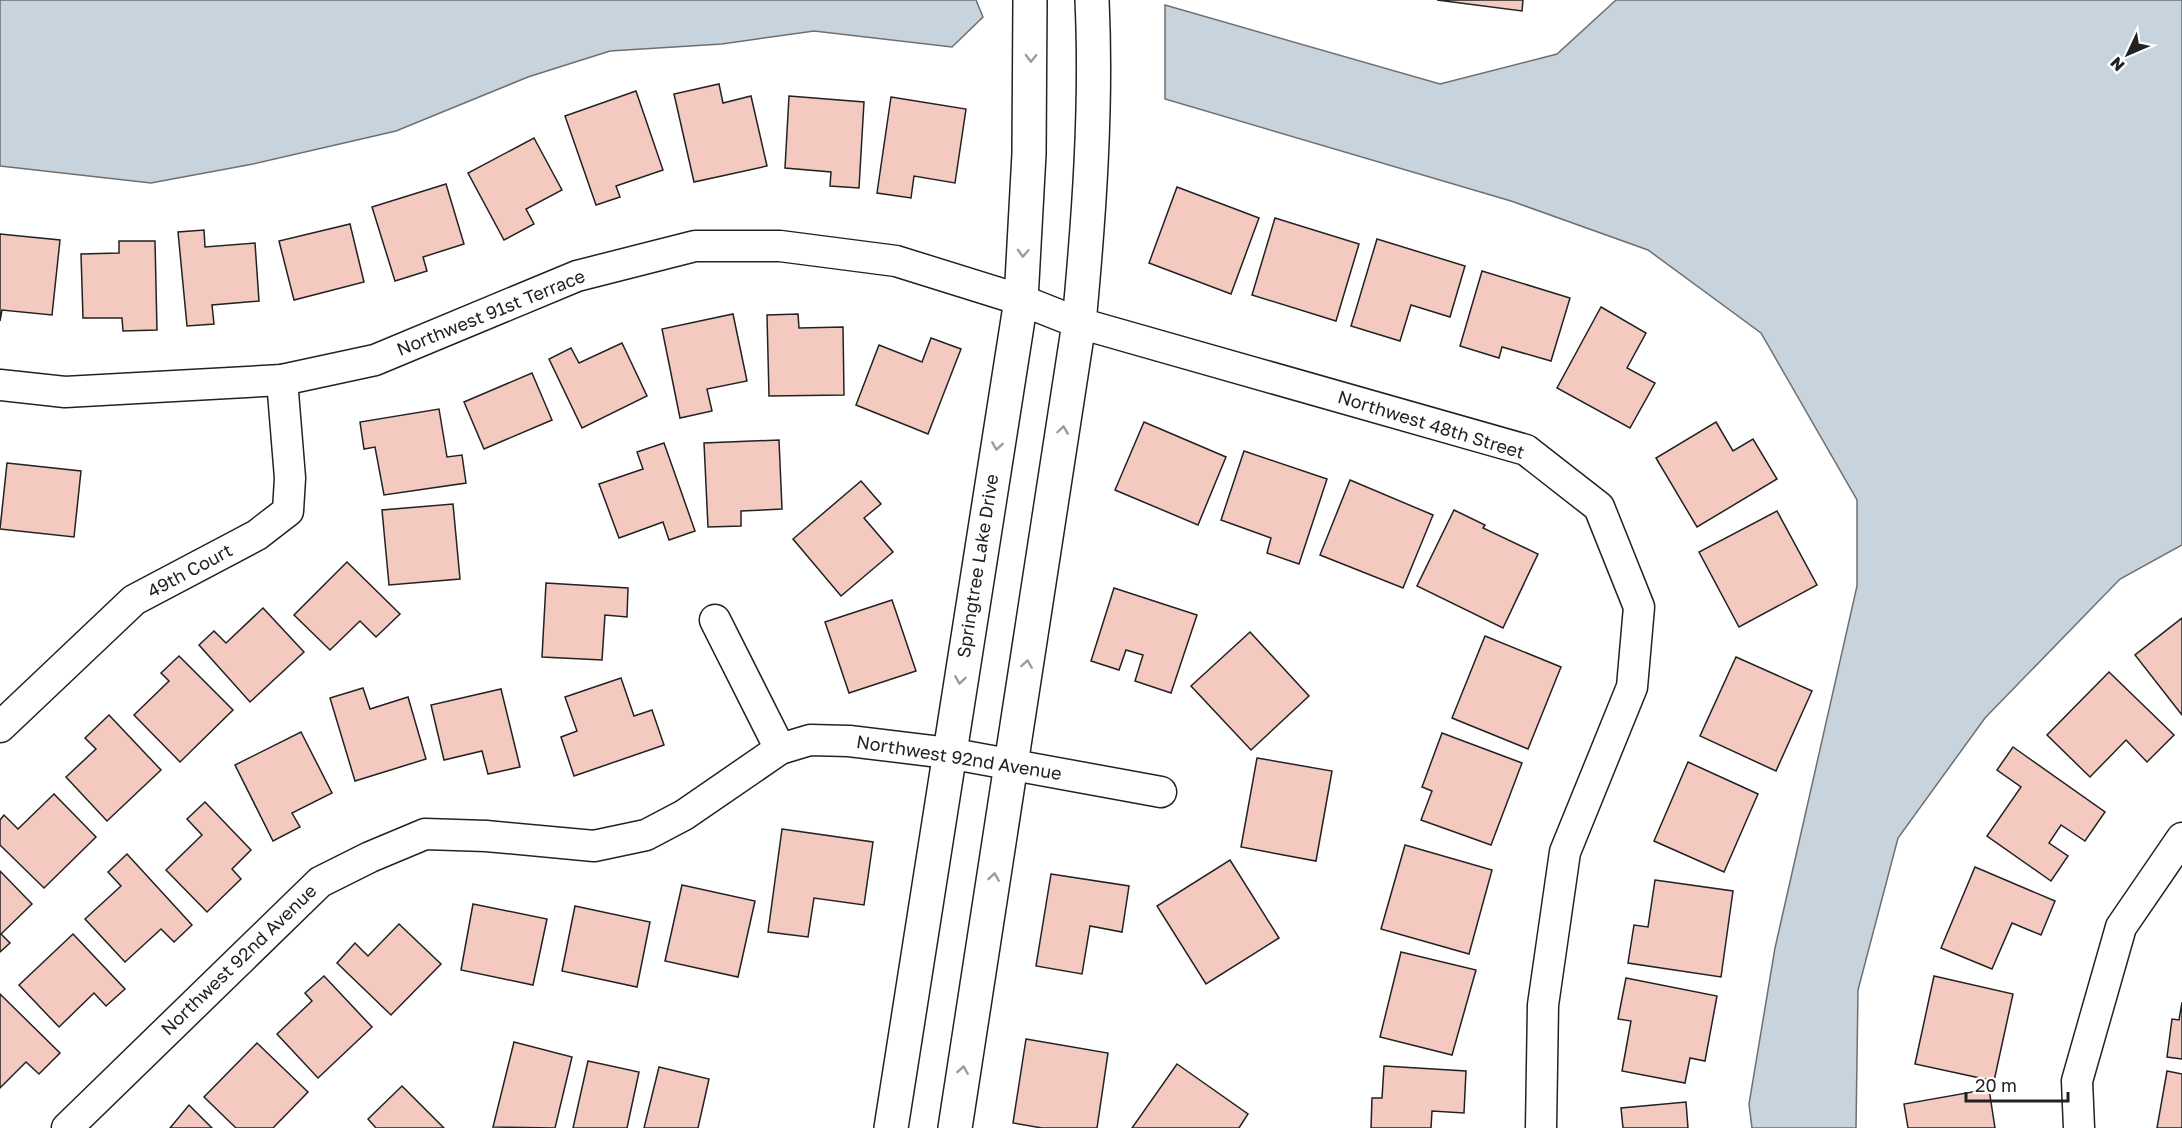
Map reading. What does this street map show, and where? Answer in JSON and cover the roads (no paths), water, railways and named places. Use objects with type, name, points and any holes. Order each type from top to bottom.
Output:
[{"type":"street","name":"Springtree Lake Drive","points":[[891,1128],[948,753],[1021,300],[1029,154],[1030,0]]},
{"type":"street","points":[[955,1128],[1079,323],[1086,243],[1092,94],[1092,0]]},
{"type":"street","name":"Northwest 91st Terrace","points":[[0,386],[64,392],[282,380],[375,360],[577,276],[694,246],[780,246],[896,261],[1021,300],[1079,323]]},
{"type":"street","name":"Northwest 48th Street","points":[[1079,323],[1526,450],[1599,507],[1639,607],[1632,687],[1565,852],[1543,1005],[1541,1128]]},
{"type":"street","name":"49th Court","points":[[0,727],[134,600],[257,535],[288,511],[290,478],[282,380]]},
{"type":"street","points":[[715,620],[780,749]]},
{"type":"street","name":"Northwest 92nd Avenue","points":[[67,1128],[321,882],[370,857],[425,834],[486,836],[594,846],[646,835],[684,815],[780,749],[810,740],[849,741],[948,753],[1161,792]]},
{"type":"street","points":[[2079,1128],[2077,1082],[2121,927],[2182,838]]}]
